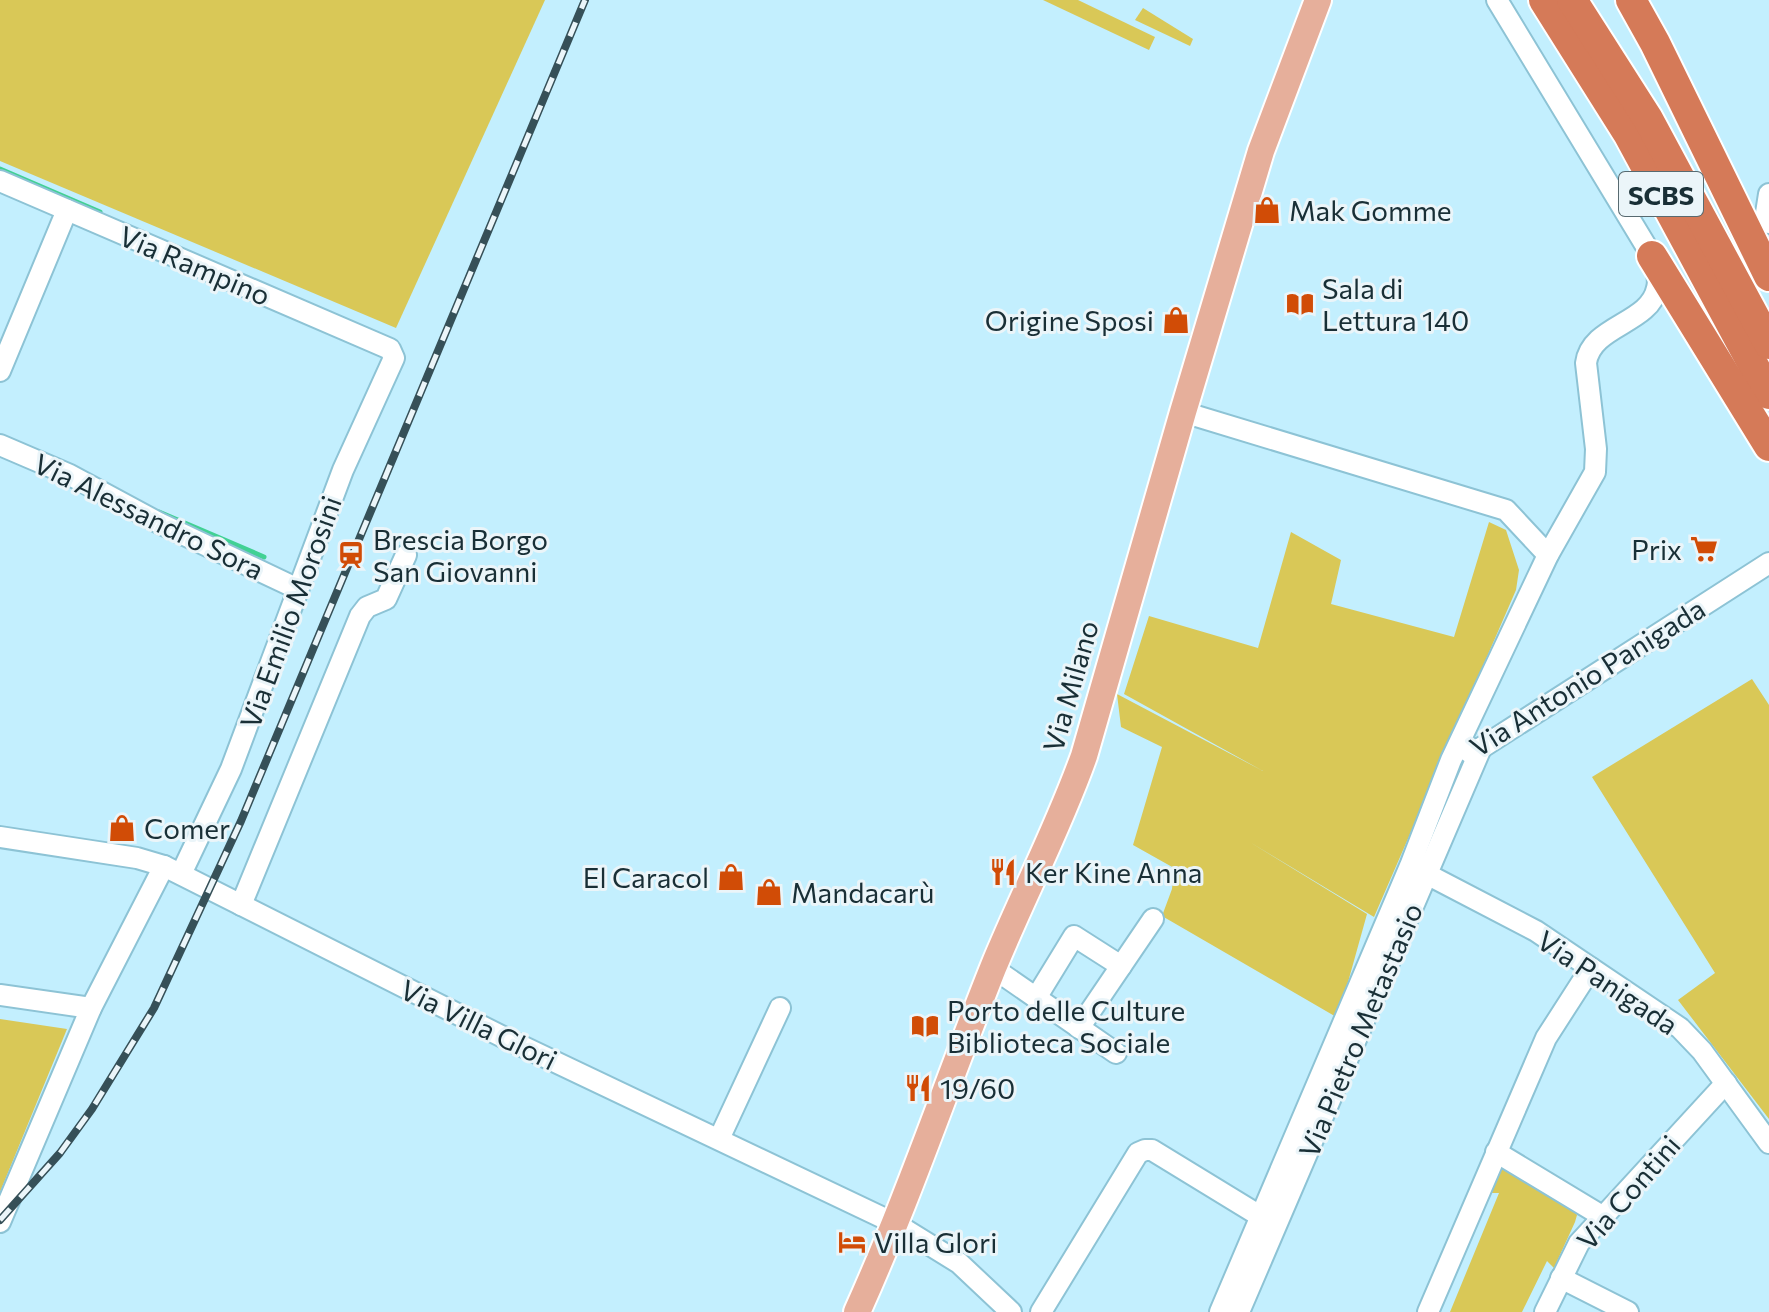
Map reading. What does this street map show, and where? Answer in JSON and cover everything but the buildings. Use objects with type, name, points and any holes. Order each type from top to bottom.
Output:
[{"type":"highway","name":"SCBS","points":[[1544,0],[1629,135],[1769,394]]},
{"type":"highway","name":"SCBS","points":[[1572,0],[1648,119],[1769,344]]},
{"type":"highway","points":[[1631,0],[1769,276]]},
{"type":"highway","points":[[1652,256],[1769,446]]},
{"type":"main road","name":"Via Milano","points":[[857,1312],[896,1224],[993,968],[1065,808],[1084,756],[1261,151],[1318,0]]},
{"type":"street","points":[[1183,412],[1506,510],[1548,555],[1595,472],[1596,449],[1586,363],[1588,351],[1640,311],[1653,298],[1658,287],[1652,256],[1497,0]]},
{"type":"street","name":"Via Rampino","points":[[0,181],[390,349]]},
{"type":"street","points":[[1769,194],[1766,213],[1769,223]]},
{"type":"street","points":[[0,371],[67,210]]},
{"type":"street","name":"Via Emilio Morosini","points":[[0,1222],[91,1008],[231,769],[343,470],[394,358],[390,349]]},
{"type":"street","name":"Via Alessandro Sora","points":[[0,445],[70,475],[159,523],[298,589]]},
{"type":"street","points":[[241,905],[360,616],[367,607],[386,599],[406,555]]},
{"type":"street","name":"Via Antonio Panigada","points":[[1451,760],[1548,555]]},
{"type":"street","name":"Via Antonio Panigada","points":[[1451,760],[1481,748],[1769,563]]},
{"type":"street","name":"Via Pietro Metastasio","points":[[1220,1312],[1260,1216],[1418,870],[1481,748]]},
{"type":"street","name":"Via Pietro Metastasio","points":[[1239,1312],[1418,870],[1451,760]]},
{"type":"street","name":"Via Villa Glori","points":[[0,837],[137,858],[173,870],[507,1039],[896,1224],[959,1263],[1011,1312]]},
{"type":"street","name":"Via Panigada","points":[[1418,870],[1536,931],[1680,1028],[1702,1051],[1769,1143]]},
{"type":"street","points":[[1079,1028],[1153,919]]},
{"type":"street","points":[[1036,998],[1074,936],[1121,966]]},
{"type":"street","points":[[993,968],[1116,1053]]},
{"type":"street","points":[[1428,1312],[1546,1038],[1591,968]]},
{"type":"street","points":[[0,995],[91,1008]]},
{"type":"street","points":[[719,1139],[780,1008]]},
{"type":"street","name":"Via Contini","points":[[1545,1312],[1579,1243],[1726,1083]]},
{"type":"street","points":[[1041,1312],[1138,1153],[1152,1150],[1260,1216]]},
{"type":"street","points":[[1496,1152],[1602,1216]]},
{"type":"street","points":[[1561,1278],[1628,1312]]},
{"type":"shaded area","points":[[0,0],[545,0],[396,328],[0,161]]},
{"type":"shaded area","points":[[1043,0],[1078,0],[1155,37],[1149,50]]},
{"type":"shaded area","points":[[1143,8],[1193,39],[1190,46],[1135,20]]},
{"type":"shaded area","points":[[1489,522],[1506,530],[1519,570],[1516,590],[1374,917],[1248,841],[1367,914],[1338,1018],[1162,916],[1172,889],[1174,868],[1133,845],[1162,747],[1121,727],[1117,694],[1263,771],[1124,694],[1149,616],[1258,648],[1291,532],[1341,560],[1331,604],[1454,637]]},
{"type":"shaded area","points":[[1752,679],[1769,705],[1769,1119],[1678,1000],[1715,973],[1592,777]]},
{"type":"shaded area","points":[[0,1019],[67,1029],[0,1192]]},
{"type":"shaded area","points":[[1502,1165],[1574,1211],[1577,1215],[1575,1222],[1554,1268],[1547,1261],[1522,1312],[1450,1312],[1499,1193],[1487,1193]]},
{"type":"waterway","points":[[0,169],[100,212]]},
{"type":"waterway","points":[[159,512],[264,557]]},
{"type":"railway","points":[[0,1220],[60,1153],[92,1109],[154,1008],[241,821],[585,0]]},
{"type":"place","name":"Mak Gomme","points":[[1267,210]]},
{"type":"place","name":"Sala di Lettura 140","points":[[1300,304]]},
{"type":"place","name":"Origine Sposi","points":[[1176,320]]},
{"type":"place","name":"Prix","points":[[1704,549]]},
{"type":"place","name":"Brescia Borgo San Giovanni","points":[[351,555]]},
{"type":"place","name":"Comer","points":[[122,828]]},
{"type":"place","name":"Ker Kine Anna","points":[[1003,872]]},
{"type":"place","name":"El Caracol","points":[[731,877]]},
{"type":"place","name":"Mandacarù","points":[[769,892]]},
{"type":"place","name":"Porto delle Culture Biblioteca Sociale","points":[[925,1026]]},
{"type":"place","name":"19/60","points":[[918,1088]]},
{"type":"place","name":"Villa Glori","points":[[852,1242]]}]
